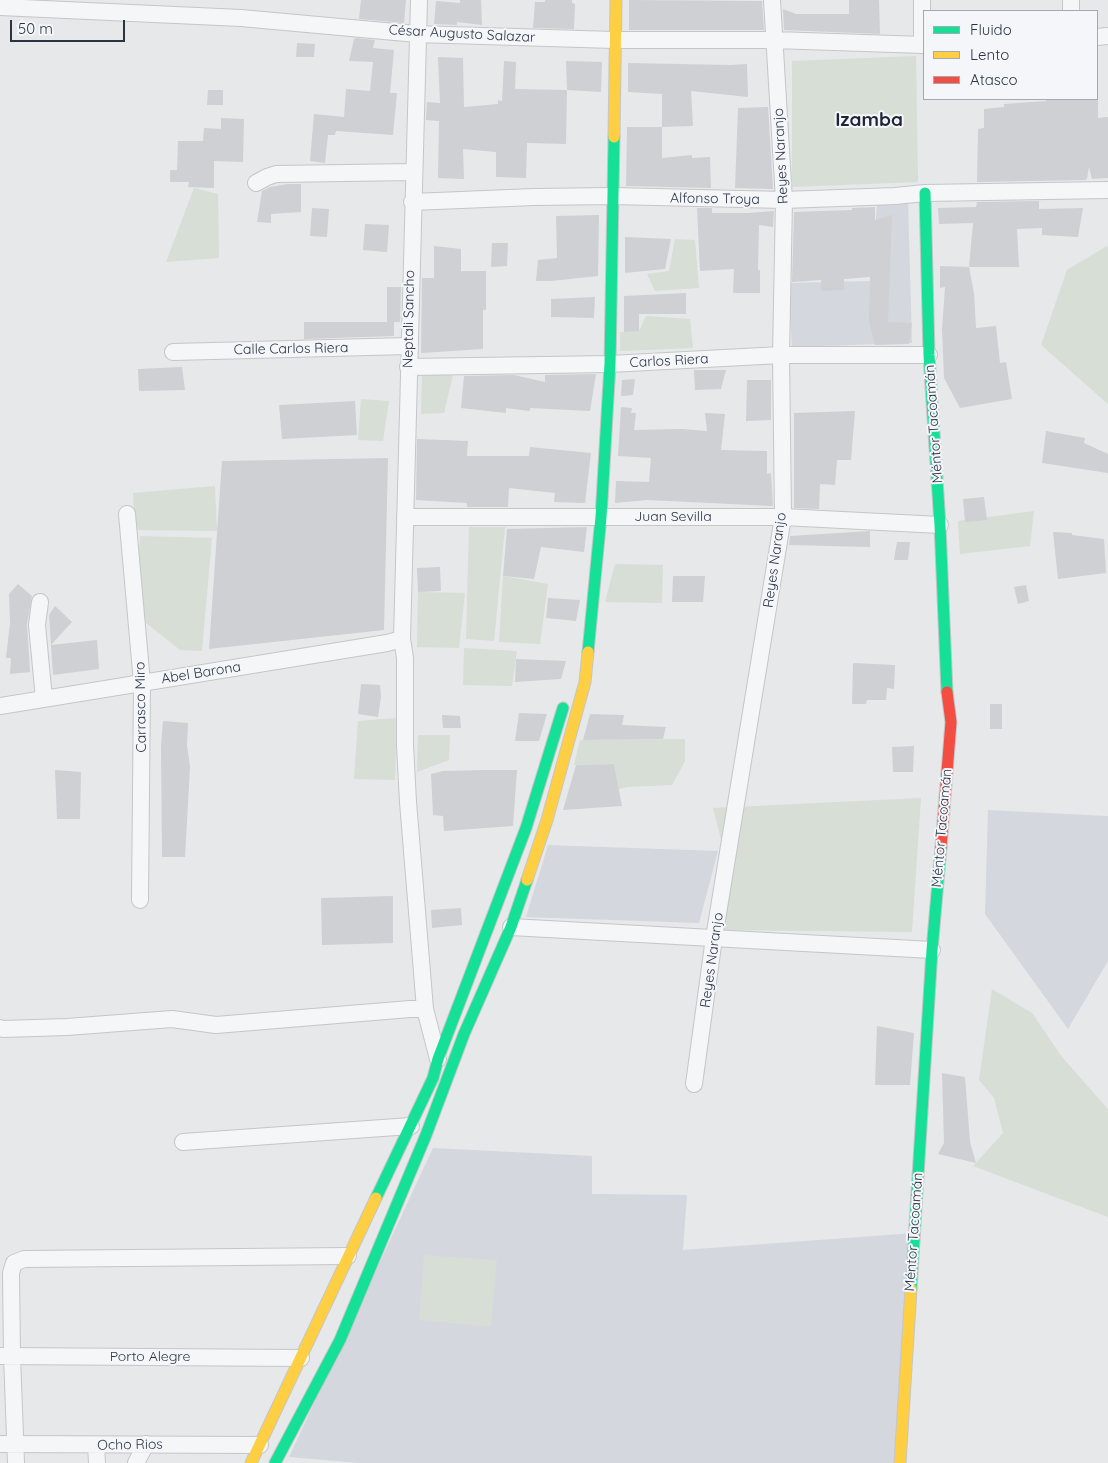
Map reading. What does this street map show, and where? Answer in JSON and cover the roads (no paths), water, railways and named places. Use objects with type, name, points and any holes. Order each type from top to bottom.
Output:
[{"type":"street","name":"Neptali Sancho","points":[[419,0],[412,202],[404,517],[404,621],[402,639],[405,658],[405,746],[408,802],[425,1010],[438,1059]]},
{"type":"street","points":[[275,1463],[340,1340],[426,1135],[464,1034],[511,927],[547,820],[585,682],[601,517],[610,364],[616,0]]},
{"type":"street","name":"Reyes Naranjo","points":[[694,1084],[714,938],[783,517],[781,355],[784,200],[772,0]]},
{"type":"street","points":[[922,0],[923,45]]},
{"type":"street","name":"César Augusto Salazar","points":[[0,7],[241,18],[417,34],[614,40],[774,40],[923,45]]},
{"type":"street","points":[[256,183],[276,174],[413,172]]},
{"type":"street","name":"Alfonso Troya","points":[[412,202],[612,196],[784,200],[895,196],[925,193],[1108,190]]},
{"type":"street","name":"Méntor Tacoamán","points":[[900,1463],[932,950],[951,722],[947,697],[940,524],[929,355],[925,193]]},
{"type":"street","name":"Calle Carlos Riera","points":[[173,352],[409,346]]},
{"type":"street","name":"Carlos Riera","points":[[408,366],[610,364],[781,355],[929,355]]},
{"type":"street","name":"Carrasco Miro","points":[[127,514],[142,683],[140,900]]},
{"type":"street","name":"Juan Sevilla","points":[[404,517],[783,517],[940,524]]},
{"type":"street","points":[[40,602],[37,626],[44,699]]},
{"type":"street","points":[[575,672],[590,626]]},
{"type":"street","name":"Abel Barona","points":[[0,706],[402,639]]},
{"type":"street","points":[[251,1463],[433,1078],[438,1059],[526,828],[566,699]]},
{"type":"street","points":[[511,927],[932,950]]},
{"type":"street","points":[[0,1028],[67,1027],[172,1019],[216,1025],[410,1009],[425,1010]]},
{"type":"street","points":[[183,1142],[410,1126]]},
{"type":"street","points":[[16,1463],[8,1444],[6,1356],[11,1273],[14,1263],[24,1260],[348,1256]]},
{"type":"street","name":"Porto Alegre","points":[[6,1356],[300,1358]]},
{"type":"street","name":"Ocho Rios","points":[[8,1444],[260,1445]]},
{"type":"street","points":[[136,1463],[146,1444]]},
{"type":"street","points":[[96,1445],[97,1463]]},
{"type":"district","name":"Izamba","points":[[869,120]]}]
